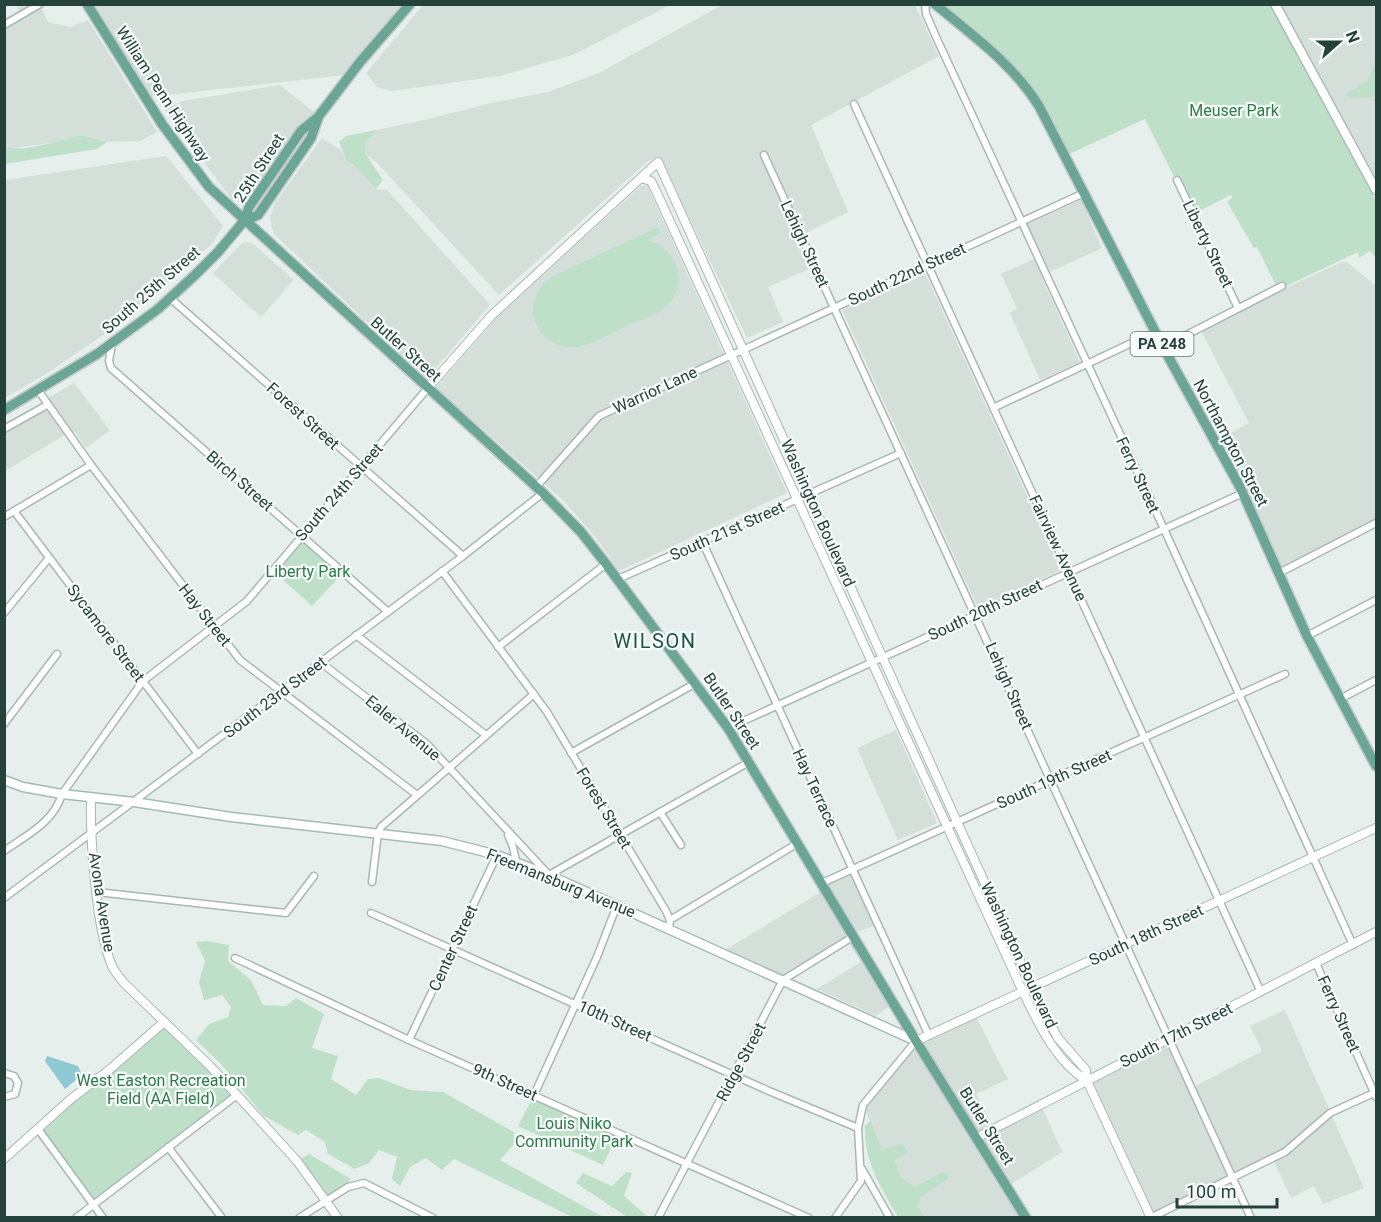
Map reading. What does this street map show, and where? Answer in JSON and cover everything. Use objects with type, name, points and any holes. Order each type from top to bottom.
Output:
[{"type":"main road","name":"William Penn Highway","points":[[87,4],[183,155],[209,187],[244,221]]},
{"type":"main road","name":"25th Street","points":[[244,221],[258,215],[311,138],[318,117],[355,68],[410,4]]},
{"type":"main road","name":"Northampton Street","points":[[935,4],[999,57],[1022,82],[1045,117],[1155,332],[1243,493],[1307,636],[1377,766]]},
{"type":"main road","points":[[1275,4],[1377,190]]},
{"type":"main road","name":"South 25th Street","points":[[4,410],[112,344],[170,298],[206,264],[244,221]]},
{"type":"main road","name":"Butler Street","points":[[244,221],[540,490],[581,532],[618,579],[728,728],[916,1041],[1026,1218]]},
{"type":"main road","name":"Freemansburg Avenue","points":[[4,780],[23,787],[62,794],[231,817],[442,841],[497,855],[617,905],[670,924],[722,954],[916,1041]]},
{"type":"street","points":[[4,25],[40,4]]},
{"type":"street","name":"Ferry Street","points":[[926,4],[926,14],[937,39],[1164,529],[1353,945]]},
{"type":"street","name":"Fairview Avenue","points":[[854,104],[1261,992]]},
{"type":"street","name":"Lehigh Street","points":[[764,155],[1251,1218]]},
{"type":"street","name":"South 24th Street","points":[[4,851],[56,810],[62,794],[143,681],[247,601],[301,535],[491,316],[658,162]]},
{"type":"street","name":"Washington Boulevard","points":[[658,162],[1033,987],[1058,1038],[1086,1070],[1087,1081]]},
{"type":"street","name":"Washington Boulevard","points":[[641,178],[651,181],[1038,1023],[1075,1074],[1087,1081]]},
{"type":"street","name":"Liberty Street","points":[[1177,180],[1238,308]]},
{"type":"street","name":"South 22nd Street","points":[[731,355],[1084,194]]},
{"type":"street","points":[[1163,347],[1282,286]]},
{"type":"street","name":"Forest Street","points":[[170,298],[463,556]]},
{"type":"street","points":[[993,408],[1155,332]]},
{"type":"street","name":"Birch Street","points":[[112,344],[109,361],[111,368],[387,611]]},
{"type":"street","name":"Warrior Lane","points":[[540,490],[599,416],[731,355]]},
{"type":"street","name":"Hay Street","points":[[38,390],[91,465],[244,665],[417,795]]},
{"type":"street","points":[[4,429],[47,405]]},
{"type":"street","name":"South 21st Street","points":[[618,579],[901,453]]},
{"type":"street","points":[[4,517],[91,465]]},
{"type":"street","name":"South 23rd Street","points":[[4,898],[463,556],[540,490]]},
{"type":"street","name":"South 20th Street","points":[[728,728],[1243,493]]},
{"type":"street","name":"Sycamore Street","points":[[14,511],[198,754]]},
{"type":"street","points":[[1279,573],[1377,523]]},
{"type":"street","name":"Hay Terrace","points":[[702,541],[929,1036]]},
{"type":"street","points":[[4,613],[49,558]]},
{"type":"street","points":[[498,647],[606,564]]},
{"type":"street","name":"Forest Street","points":[[441,571],[534,694],[641,869],[670,924]]},
{"type":"street","points":[[1307,636],[1377,600]]},
{"type":"street","points":[[356,635],[486,735]]},
{"type":"street","points":[[4,724],[57,654]]},
{"type":"street","name":"Ealer Avenue","points":[[320,662],[428,744],[549,875]]},
{"type":"street","name":"South 19th Street","points":[[822,883],[1285,674]]},
{"type":"street","points":[[1340,699],[1377,680]]},
{"type":"street","points":[[571,753],[696,684]]},
{"type":"street","points":[[372,882],[378,833],[381,827],[534,694]]},
{"type":"street","points":[[549,875],[749,762]]},
{"type":"street","name":"Avona Avenue","points":[[92,797],[92,834],[97,892],[105,942],[113,968],[120,978],[209,1065],[297,1161],[338,1218]]},
{"type":"street","points":[[660,812],[681,845]]},
{"type":"street","name":"Ealer Avenue","points":[[503,827],[513,847],[516,861]]},
{"type":"street","name":"South 18th Street","points":[[916,1041],[1377,828]]},
{"type":"street","points":[[670,924],[798,843]]},
{"type":"street","name":"Center Street","points":[[409,1040],[497,855]]},
{"type":"street","points":[[97,892],[286,913],[314,876]]},
{"type":"street","points":[[534,1095],[597,957],[617,905]]},
{"type":"street","name":"10th Street","points":[[371,913],[858,1128]]},
{"type":"street","name":"South 17th Street","points":[[976,1137],[1377,932]]},
{"type":"street","points":[[783,980],[854,936]]},
{"type":"street","name":"9th Street","points":[[235,958],[409,1040],[809,1218]]},
{"type":"street","name":"Ferry Street","points":[[1316,963],[1376,1094]]},
{"type":"street","name":"Ridge Street","points":[[658,1218],[783,980]]},
{"type":"street","points":[[4,1159],[72,1098],[164,1022]]},
{"type":"street","points":[[835,1218],[861,1181],[858,1128],[863,1105],[916,1041]]},
{"type":"street","points":[[4,1073],[14,1076],[18,1083],[15,1094],[4,1097]]},
{"type":"street","points":[[1087,1081],[1150,1217],[1285,1152],[1330,1113],[1376,1094]]},
{"type":"street","points":[[76,1218],[237,1095]]},
{"type":"street","points":[[38,1129],[103,1218]]},
{"type":"street","points":[[168,1147],[222,1218]]},
{"type":"street","points":[[861,1166],[890,1218]]},
{"type":"street","points":[[299,1218],[348,1187],[364,1183],[433,1218]]},
{"type":"shaded area","points":[[40,4],[48,22],[70,27],[88,20],[157,132],[140,141],[107,142],[81,135],[60,142],[12,148],[5,153],[4,19],[19,11],[16,5]]},
{"type":"shaded area","points":[[424,4],[670,5],[575,54],[500,76],[391,91],[377,87],[366,73]]},
{"type":"shaded area","points":[[92,5],[401,5],[345,75],[149,97]]},
{"type":"shaded area","points":[[722,5],[915,5],[939,56],[811,125],[848,212],[796,238],[809,269],[768,287],[783,322],[747,338],[662,161],[657,157],[647,162],[499,295],[378,164],[365,153],[366,141],[376,130],[548,92],[599,73]]},
{"type":"shaded area","points":[[1281,5],[1376,5],[1376,178]]},
{"type":"shaded area","points":[[280,85],[314,112],[249,203],[233,201],[164,109],[183,101]]},
{"type":"shaded area","points":[[322,138],[341,150],[347,162],[353,164],[376,189],[387,190],[490,305],[428,377],[423,375],[275,235],[270,216],[275,203]]},
{"type":"shaded area","points":[[166,156],[223,226],[212,244],[109,331],[49,372],[5,398],[5,180]]},
{"type":"shaded area","points":[[647,185],[787,493],[619,571],[597,539],[564,501],[436,388],[499,315],[641,186]]},
{"type":"shaded area","points":[[1081,200],[1102,248],[1041,276],[1080,362],[1040,380],[1010,313],[1017,309],[1001,274],[1036,258],[1022,227]]},
{"type":"shaded area","points":[[248,242],[294,280],[261,317],[213,273],[242,243]]},
{"type":"shaded area","points":[[1342,262],[1347,262],[1376,286],[1376,527],[1281,574],[1217,440],[1249,423],[1199,327]]},
{"type":"shaded area","points":[[925,273],[1061,570],[978,608],[842,310]]},
{"type":"shaded area","points":[[74,383],[110,430],[86,448],[74,431],[5,471],[5,434],[45,410],[48,398]]},
{"type":"shaded area","points":[[896,730],[937,823],[898,840],[857,748]]},
{"type":"shaded area","points":[[856,870],[877,925],[851,934],[895,1002],[876,1016],[817,989],[861,962],[846,939],[783,977],[722,952],[819,893],[818,888]]},
{"type":"shaded area","points":[[1285,1010],[1364,1188],[1323,1204],[1314,1186],[1291,1198],[1272,1157],[1152,1215],[1089,1080],[1172,1036],[1194,1087],[1262,1051],[1250,1026]]},
{"type":"shaded area","points":[[975,1015],[1008,1079],[976,1094],[994,1127],[1041,1105],[1062,1152],[1008,1186],[1027,1217],[925,1217],[918,1206],[915,1188],[902,1178],[895,1160],[882,1150],[866,1112],[868,1102],[916,1041]]},
{"type":"green space","name":"Meuser Park","points":[[935,5],[1270,5],[1376,201],[1376,257],[1370,251],[1359,258],[1358,252],[1278,290],[1257,247],[1254,248],[1227,202],[1232,198],[1231,195],[1193,214],[1145,119],[1065,156],[1027,88]]},
{"type":"green space","points":[[1376,59],[1376,97],[1350,98],[1346,94],[1368,80]]},
{"type":"green space","points":[[376,130],[366,141],[365,153],[383,180],[376,189],[353,164],[347,162],[339,142],[346,136]]},
{"type":"green space","points":[[81,135],[107,142],[97,149],[5,164],[5,147],[33,147]]},
{"type":"green space","points":[[658,227],[661,233],[648,240],[667,251],[673,259],[679,279],[673,298],[665,307],[599,340],[578,347],[558,345],[538,329],[533,308],[538,291],[546,281]]},
{"type":"green space","name":"Liberty Park","points":[[301,535],[343,573],[312,606],[272,570]]},
{"type":"green space","points":[[207,941],[229,945],[228,961],[251,980],[263,1005],[286,1006],[296,998],[324,1014],[312,1048],[338,1056],[331,1079],[356,1095],[368,1079],[379,1078],[411,1090],[443,1092],[514,1132],[515,1143],[500,1160],[603,1217],[572,1217],[454,1159],[442,1170],[426,1158],[410,1167],[400,1186],[392,1179],[397,1157],[379,1150],[369,1163],[355,1169],[328,1154],[325,1142],[306,1130],[298,1135],[264,1116],[220,1063],[196,1040],[209,1024],[228,1017],[231,1007],[222,995],[204,1000],[199,982],[205,961],[196,942]]},
{"type":"green space","name":"West Easton Recreation Field (AA Field)","points":[[164,1022],[237,1095],[93,1204],[38,1129]]},
{"type":"green space","name":"Louis Niko Community Park","points":[[534,1095],[618,1133],[603,1165],[518,1126]]},
{"type":"green space","points":[[871,1121],[882,1150],[902,1143],[908,1152],[895,1161],[902,1178],[915,1187],[944,1171],[949,1178],[920,1198],[918,1206],[925,1217],[898,1217],[885,1194],[874,1173],[867,1151],[865,1125]]},
{"type":"green space","points":[[309,1154],[351,1179],[340,1192],[326,1202],[297,1161]]},
{"type":"green space","points":[[626,1172],[632,1173],[624,1196],[648,1217],[627,1217],[576,1183],[583,1173],[612,1186]]},
{"type":"water","points":[[47,1056],[78,1066],[82,1075],[65,1089],[45,1061]]},
{"type":"district","name":"WILSON","points":[[655,641]]}]
